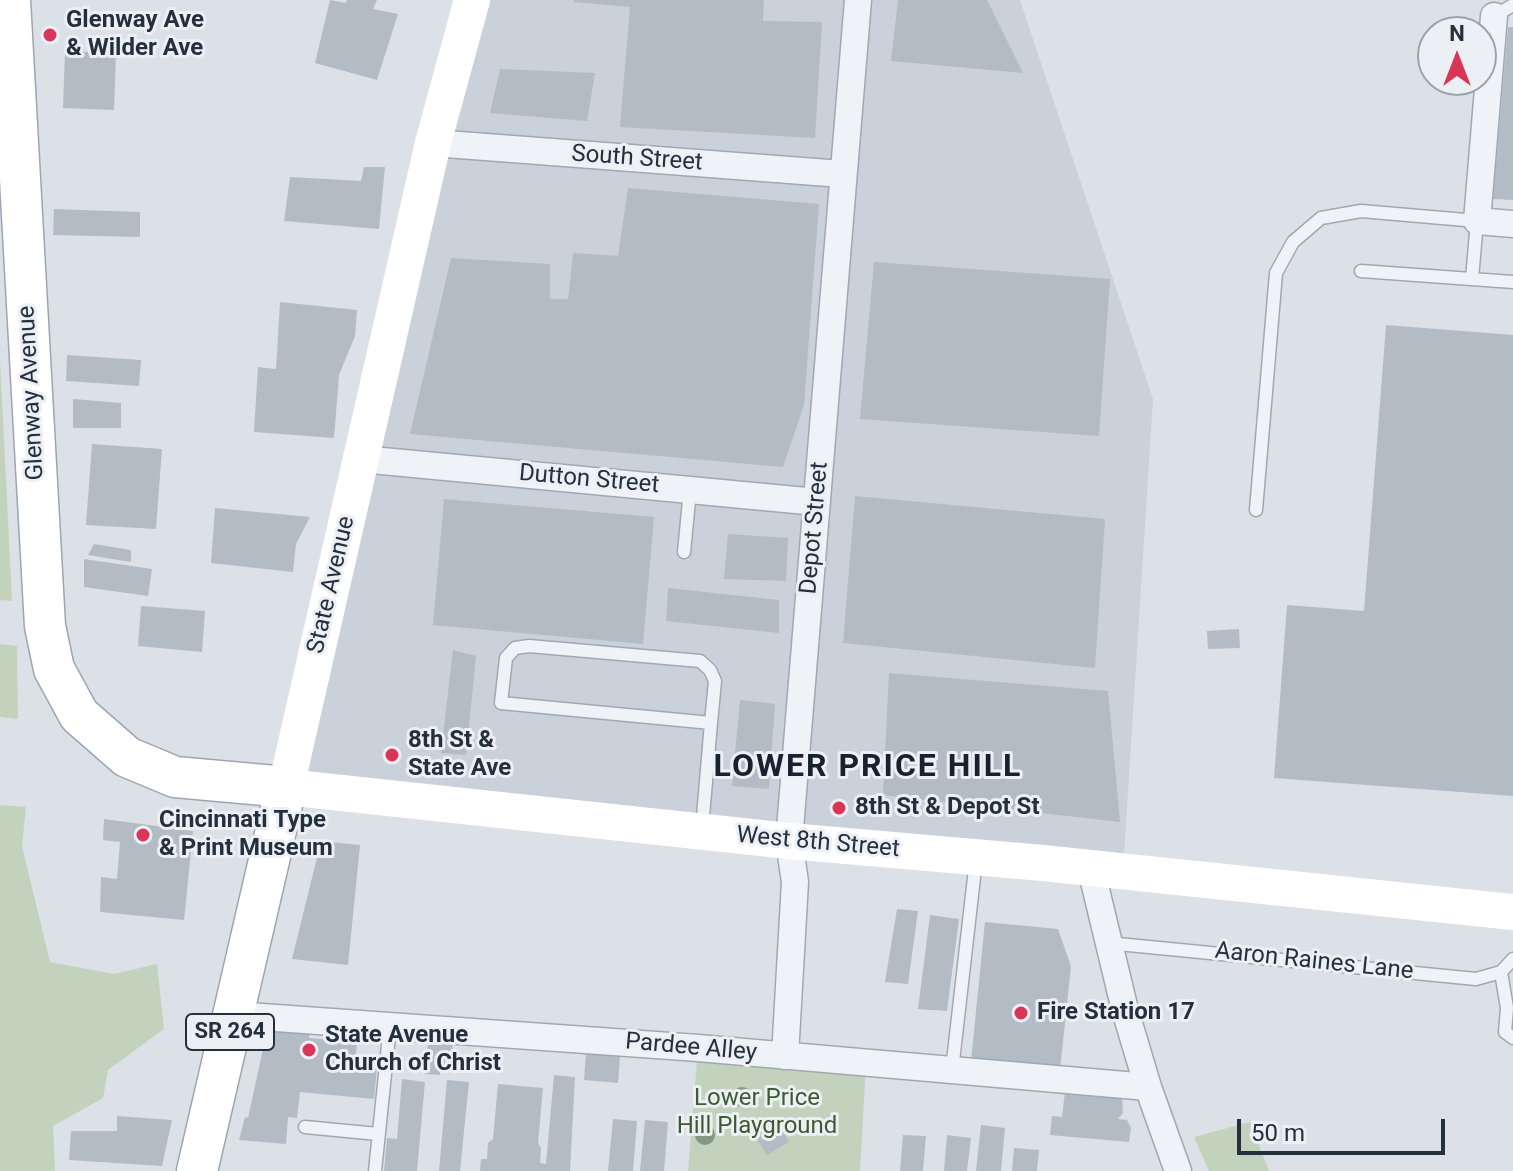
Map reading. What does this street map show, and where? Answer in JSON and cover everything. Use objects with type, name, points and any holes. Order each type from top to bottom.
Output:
[{"type":"main road","name":"Glenway Avenue","points":[[10,0],[45,626],[54,669],[79,715],[127,757]]},
{"type":"main road","name":"State Avenue","points":[[197,1171],[433,143],[472,0]]},
{"type":"main road","name":"West 8th Street","points":[[127,757],[175,777],[1513,912]]},
{"type":"street","name":"Depot Street","points":[[785,1056],[795,882],[789,841],[858,0]]},
{"type":"street","points":[[1503,10],[1477,221],[1513,224]]},
{"type":"street","name":"South Street","points":[[433,143],[842,174]]},
{"type":"street","name":"Dutton Street","points":[[361,459],[817,502]]},
{"type":"street","points":[[1108,871],[1108,943],[1148,1087],[1178,1171]]},
{"type":"street","name":"Pardee Alley","points":[[234,1015],[1148,1087]]},
{"type":"lane","points":[[1256,510],[1276,273],[1293,242],[1321,218],[1361,211],[1477,221],[1472,279]]},
{"type":"lane","points":[[1361,271],[1513,282]]},
{"type":"lane","points":[[684,552],[690,490]]},
{"type":"lane","points":[[701,831],[715,681],[710,670],[700,661],[529,646],[515,648],[506,658],[501,703],[711,723]]},
{"type":"lane","points":[[952,1070],[977,857]]},
{"type":"lane","name":"Aaron Raines Lane","points":[[1108,943],[1476,979],[1501,972]]},
{"type":"lane","points":[[1513,959],[1501,972],[1507,1008],[1505,1032],[1513,1038]]},
{"type":"lane","points":[[375,1171],[390,1026]]},
{"type":"lane","points":[[305,1127],[378,1134]]},
{"type":"shaded area","points":[[472,0],[1020,0],[1153,399],[1123,870],[286,787]]},
{"type":"green space","points":[[0,359],[12,601],[0,600]]},
{"type":"green space","points":[[0,644],[17,646],[18,719],[0,717]]},
{"type":"green space","points":[[0,805],[26,807],[22,846],[50,962],[114,974],[157,964],[164,1029],[108,1070],[103,1098],[53,1126],[55,1171],[0,1171]]},
{"type":"green space","name":"Lower Price Hill Playground","points":[[698,1048],[866,1064],[860,1171],[688,1171]]},
{"type":"green space","points":[[1250,1122],[1269,1171],[1209,1171],[1194,1137]]},
{"type":"building","points":[[330,0],[346,3],[347,0],[377,0],[373,9],[398,14],[377,80],[315,63]]},
{"type":"building","points":[[574,0],[764,0],[763,21],[822,22],[815,138],[620,127],[630,7]]},
{"type":"building","points":[[898,0],[987,0],[1023,73],[891,61]]},
{"type":"building","points":[[1508,27],[1513,27],[1513,200],[1493,199]]},
{"type":"building","points":[[65,51],[116,53],[114,110],[63,108]]},
{"type":"building","points":[[500,69],[595,73],[587,121],[490,113]]},
{"type":"building","points":[[364,167],[385,167],[379,229],[284,221],[290,177],[361,181]]},
{"type":"building","points":[[628,188],[819,204],[804,405],[783,467],[410,434],[451,258],[550,264],[550,299],[568,299],[573,253],[618,256]]},
{"type":"building","points":[[54,209],[140,212],[140,237],[53,235]]},
{"type":"building","points":[[874,262],[1110,279],[1099,436],[860,419]]},
{"type":"building","points":[[280,302],[357,310],[355,336],[339,375],[334,438],[254,432],[258,367],[276,369]]},
{"type":"building","points":[[1386,325],[1513,335],[1513,796],[1274,778],[1287,605],[1364,611]]},
{"type":"building","points":[[67,355],[141,360],[139,386],[66,381]]},
{"type":"building","points":[[73,399],[121,403],[121,428],[73,428]]},
{"type":"building","points":[[92,444],[162,449],[156,529],[86,525]]},
{"type":"building","points":[[855,496],[1105,519],[1095,668],[843,643]]},
{"type":"building","points":[[444,499],[654,517],[643,644],[433,625]]},
{"type":"building","points":[[215,508],[310,517],[296,544],[293,572],[211,563]]},
{"type":"building","points":[[728,534],[788,538],[786,581],[724,579]]},
{"type":"building","points":[[94,544],[131,550],[131,562],[88,555]]},
{"type":"building","points":[[84,559],[152,569],[148,596],[84,587]]},
{"type":"building","points":[[668,588],[779,600],[779,633],[666,621]]},
{"type":"building","points":[[141,606],[205,611],[202,652],[138,646]]},
{"type":"building","points":[[1239,629],[1240,648],[1208,649],[1207,631]]},
{"type":"building","points":[[453,650],[476,656],[466,755],[441,753]]},
{"type":"building","points":[[889,673],[1108,691],[1120,822],[883,795]]},
{"type":"building","points":[[740,700],[775,704],[769,789],[732,786]]},
{"type":"building","points":[[104,819],[193,831],[184,920],[100,912],[101,877],[117,879],[120,842],[103,840]]},
{"type":"building","points":[[321,841],[360,845],[348,965],[292,959]]},
{"type":"building","points":[[897,909],[918,911],[908,984],[885,982]]},
{"type":"building","points":[[930,915],[959,919],[947,1011],[918,1009]]},
{"type":"building","name":"Fire Station 17","points":[[985,922],[1058,929],[1071,966],[1060,1070],[971,1061]]},
{"type":"building","points":[[268,1026],[310,1030],[309,1038],[357,1042],[355,1065],[377,1067],[374,1099],[300,1092],[297,1118],[288,1117],[286,1144],[239,1140],[245,1117],[248,1118]]},
{"type":"building","points":[[428,1042],[453,1044],[450,1070],[440,1070],[440,1075],[425,1074]]},
{"type":"building","points":[[586,1053],[620,1056],[618,1083],[584,1080]]},
{"type":"building","points":[[554,1075],[575,1077],[570,1171],[480,1171],[481,1159],[487,1159],[488,1143],[493,1139],[498,1084],[543,1088],[538,1143],[541,1148],[540,1163],[546,1164]]},
{"type":"building","points":[[402,1079],[425,1082],[417,1171],[384,1171],[387,1138],[397,1139]]},
{"type":"building","points":[[447,1080],[469,1082],[460,1171],[439,1171]]},
{"type":"building","points":[[1065,1092],[1122,1097],[1123,1113],[1118,1119],[1127,1120],[1131,1128],[1129,1142],[1050,1135],[1052,1116],[1062,1117]]},
{"type":"building","points":[[117,1116],[172,1120],[162,1166],[69,1160],[71,1131],[117,1131]]},
{"type":"building","points":[[613,1119],[637,1121],[633,1171],[608,1171]]},
{"type":"building","points":[[776,1119],[789,1142],[767,1155],[753,1133]]},
{"type":"building","points":[[645,1120],[668,1122],[664,1171],[640,1171]]},
{"type":"building","points":[[981,1125],[1005,1128],[1001,1171],[976,1171]]},
{"type":"building","points":[[903,1135],[926,1136],[923,1171],[900,1171]]},
{"type":"building","points":[[947,1135],[971,1138],[967,1171],[944,1171]]},
{"type":"building","points":[[1014,1148],[1039,1150],[1037,1171],[1012,1171]]},
{"type":"place","name":"Glenway Ave & Wilder Ave","points":[[50,35]]},
{"type":"place","name":"8th St & State Ave","points":[[392,755]]},
{"type":"place","name":"8th St & Depot St","points":[[839,808]]},
{"type":"place","name":"Cincinnati Type & Print Museum","points":[[143,835]]},
{"type":"place","name":"Fire Station 17","points":[[1021,1013]]},
{"type":"place","name":"State Avenue Church of Christ","points":[[309,1050]]},
{"type":"district","name":"LOWER PRICE HILL","points":[[868,768]]}]
